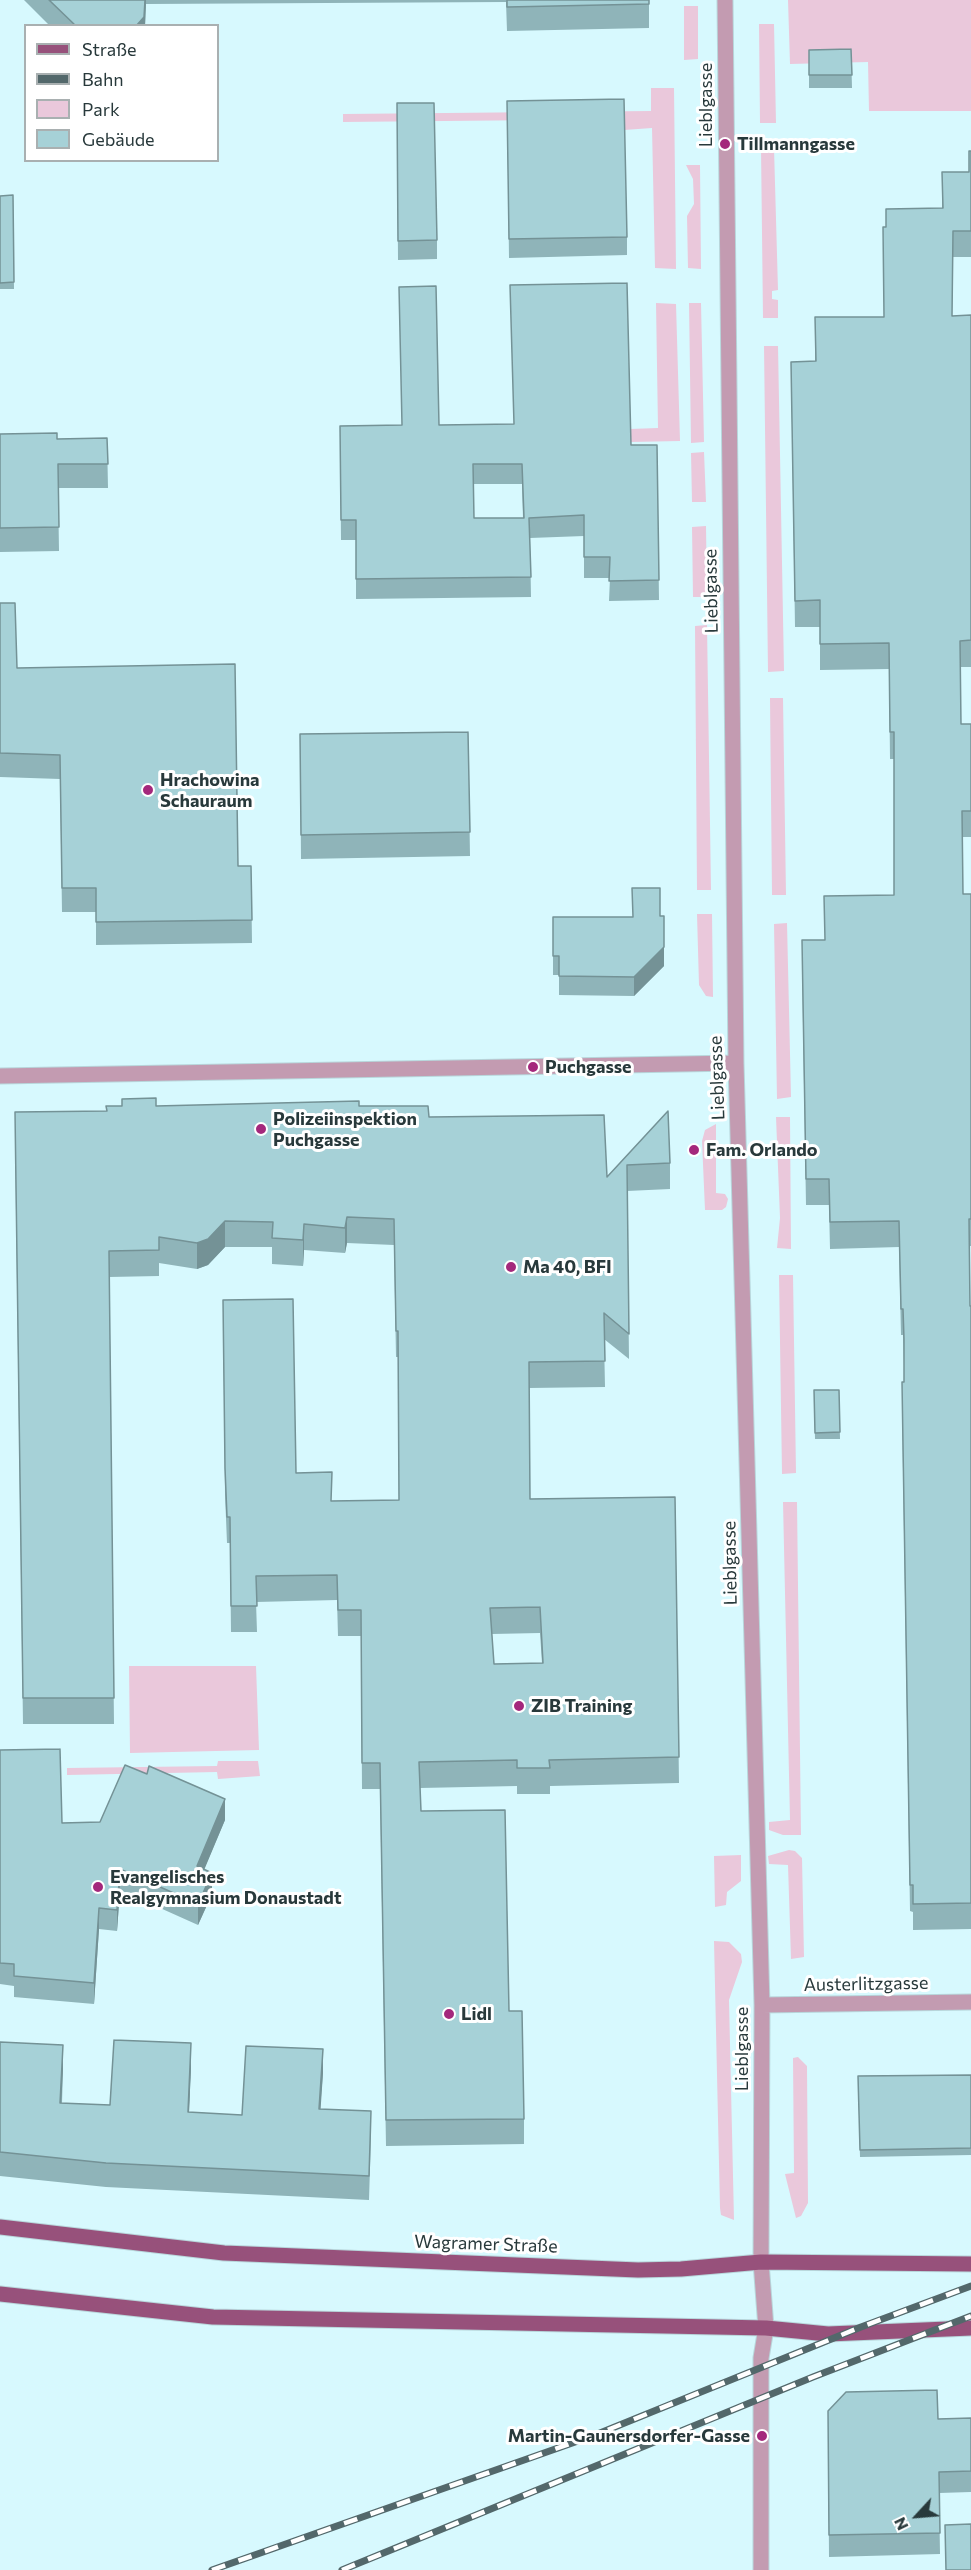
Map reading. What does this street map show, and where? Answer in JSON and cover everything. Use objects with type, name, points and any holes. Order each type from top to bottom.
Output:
[{"type":"main road","name":"Wagramer Straße","points":[[0,2227],[224,2253],[638,2270],[761,2262],[971,2264]]},
{"type":"main road","points":[[0,2294],[213,2317],[766,2328],[828,2334],[971,2328]]},
{"type":"street","name":"Lieblgasse","points":[[725,0],[736,1063],[762,2005],[761,2262]]},
{"type":"street","points":[[0,1076],[736,1063]]},
{"type":"street","name":"Austerlitzgasse","points":[[762,2005],[971,2002]]},
{"type":"street","points":[[761,2262],[766,2328],[761,2358],[761,2570]]},
{"type":"green space","points":[[788,0],[971,0],[971,111],[869,111],[868,62],[790,64]]},
{"type":"green space","points":[[684,6],[698,6],[698,59],[684,60]]},
{"type":"green space","points":[[759,24],[774,24],[776,123],[760,123]]},
{"type":"green space","points":[[651,88],[674,88],[676,269],[655,268],[652,128],[624,130],[545,120],[343,122],[343,114],[651,111]]},
{"type":"green space","points":[[761,148],[774,148],[778,290],[772,291],[772,299],[778,300],[778,318],[763,318]]},
{"type":"green space","points":[[686,165],[700,165],[701,269],[688,268],[687,216],[694,204],[693,179]]},
{"type":"green space","points":[[656,303],[676,304],[680,441],[630,442],[630,429],[658,428]]},
{"type":"green space","points":[[689,303],[701,303],[704,442],[691,443]]},
{"type":"green space","points":[[764,346],[778,346],[784,671],[768,672]]},
{"type":"green space","points":[[704,452],[706,502],[692,502],[691,453]]},
{"type":"green space","points":[[706,526],[707,597],[693,597],[692,527]]},
{"type":"green space","points":[[707,625],[711,890],[697,890],[695,626]]},
{"type":"green space","points":[[770,698],[783,698],[786,895],[772,895]]},
{"type":"green space","points":[[697,914],[712,914],[713,997],[706,996],[699,985]]},
{"type":"green space","points":[[787,923],[791,1097],[777,1099],[774,924]]},
{"type":"green space","points":[[776,1117],[790,1117],[791,1249],[777,1248],[780,1218]]},
{"type":"green space","points":[[716,1124],[716,1193],[725,1194],[728,1199],[726,1207],[722,1210],[705,1210],[702,1141],[705,1130]]},
{"type":"green space","points":[[779,1275],[793,1275],[796,1473],[782,1474]]},
{"type":"green space","points":[[783,1502],[797,1502],[801,1835],[783,1835],[769,1830],[769,1822],[790,1820]]},
{"type":"green space","points":[[129,1666],[256,1666],[259,1750],[130,1753]]},
{"type":"green space","points":[[218,1761],[258,1761],[260,1776],[218,1779],[217,1772],[67,1775],[67,1768],[217,1766]]},
{"type":"green space","points":[[789,1850],[795,1851],[802,1858],[804,1957],[791,1959],[788,1865],[769,1864],[768,1856]]},
{"type":"green space","points":[[741,1855],[741,1881],[727,1892],[726,1905],[715,1907],[714,1856]]},
{"type":"green space","points":[[714,1941],[729,1942],[741,1954],[742,1962],[729,2000],[734,2220],[721,2215],[720,2208]]},
{"type":"green space","points":[[798,2057],[807,2066],[808,2203],[801,2216],[796,2218],[785,2174],[794,2173],[793,2058]]},
{"type":"building","points":[[49,0],[145,0],[144,17],[138,24],[74,24]]},
{"type":"building","points":[[507,0],[649,0],[649,4],[507,7]]},
{"type":"building","points":[[851,49],[852,75],[809,75],[809,50]]},
{"type":"building","points":[[624,99],[627,237],[509,239],[507,101]]},
{"type":"building","points":[[397,103],[434,103],[437,240],[398,241]]},
{"type":"building","points":[[969,151],[971,151],[971,231],[953,231],[952,316],[971,315],[971,640],[960,641],[961,724],[971,724],[971,811],[962,811],[963,894],[971,894],[971,1219],[969,1219],[971,1903],[913,1904],[913,1885],[910,1885],[902,1382],[904,1382],[904,1339],[899,1221],[830,1222],[829,1179],[806,1179],[802,940],[825,940],[824,896],[894,895],[894,732],[890,732],[889,643],[820,644],[820,600],[795,601],[791,362],[816,361],[815,317],[884,317],[883,227],[886,227],[886,209],[943,208],[942,172],[969,172]]},
{"type":"building","points":[[13,195],[14,282],[0,283],[0,196]]},
{"type":"building","points":[[627,283],[631,445],[657,445],[659,580],[609,581],[610,557],[584,557],[584,515],[529,518],[531,577],[356,579],[356,520],[341,520],[340,426],[402,425],[399,287],[436,286],[439,425],[514,424],[510,285]],"holes":[[[473,464],[522,464],[524,518],[474,518]]]},
{"type":"building","points":[[57,433],[57,439],[107,438],[108,464],[58,464],[59,527],[0,528],[0,434]]},
{"type":"building","name":"Hrachowina Schauraum","points":[[0,603],[15,603],[17,668],[235,664],[238,866],[251,866],[252,920],[96,922],[96,888],[62,888],[60,755],[0,753]]},
{"type":"building","points":[[468,732],[470,832],[301,835],[300,734]]},
{"type":"building","points":[[632,888],[660,888],[660,916],[664,916],[664,947],[634,977],[559,976],[559,956],[553,956],[553,917],[633,917]]},
{"type":"building","points":[[156,1098],[156,1106],[359,1101],[359,1106],[428,1106],[429,1117],[604,1115],[607,1177],[668,1111],[670,1163],[627,1165],[629,1334],[604,1313],[605,1361],[529,1362],[530,1499],[675,1497],[679,1757],[549,1760],[550,1768],[517,1768],[517,1760],[419,1762],[421,1811],[505,1810],[509,2011],[522,2011],[524,2119],[386,2120],[380,1763],[362,1763],[361,1610],[338,1610],[337,1575],[256,1576],[257,1606],[231,1606],[230,1517],[227,1517],[225,1468],[223,1300],[293,1299],[296,1473],[332,1472],[331,1501],[399,1500],[398,1331],[396,1331],[394,1219],[347,1217],[345,1228],[304,1224],[303,1240],[272,1238],[273,1222],[225,1221],[208,1239],[197,1243],[159,1237],[159,1250],[109,1251],[114,1698],[23,1698],[15,1112],[107,1111],[106,1106],[122,1106],[122,1099]],"holes":[[[540,1607],[543,1663],[494,1664],[490,1608]]]},
{"type":"building","points":[[814,1390],[839,1390],[840,1432],[815,1433]]},
{"type":"building","name":"Evangelisches Realgymnasium Donaustadt","points":[[60,1749],[62,1823],[100,1822],[125,1765],[147,1774],[149,1766],[225,1799],[197,1866],[212,1873],[198,1904],[120,1869],[117,1910],[99,1908],[94,1983],[14,1976],[14,1964],[0,1963],[0,1750]]},
{"type":"building","points":[[114,2040],[191,2043],[188,2112],[242,2115],[246,2046],[323,2049],[319,2109],[371,2111],[369,2176],[106,2163],[0,2152],[0,2042],[63,2045],[60,2103],[110,2105]]},
{"type":"building","points":[[971,2075],[971,2148],[860,2150],[858,2076]]},
{"type":"building","points":[[937,2390],[938,2419],[971,2418],[971,2471],[939,2472],[940,2533],[829,2535],[828,2411],[846,2392]]},
{"type":"building","points":[[971,2524],[971,2570],[946,2570],[945,2525]]},
{"type":"railway","points":[[212,2570],[595,2435],[861,2327],[971,2286]]},
{"type":"railway","points":[[342,2570],[813,2377],[971,2316]]},
{"type":"place","name":"Tillmanngasse","points":[[725,144]]},
{"type":"place","name":"Hrachowina Schauraum","points":[[148,790]]},
{"type":"place","name":"Puchgasse","points":[[533,1067]]},
{"type":"place","name":"Polizeiinspektion Puchgasse","points":[[261,1129]]},
{"type":"place","name":"Fam. Orlando","points":[[694,1150]]},
{"type":"place","name":"Ma 40, BFI","points":[[511,1267]]},
{"type":"place","name":"ZIB Training","points":[[519,1706]]},
{"type":"place","name":"Evangelisches Realgymnasium Donaustadt","points":[[98,1887]]},
{"type":"place","name":"Lidl","points":[[449,2014]]},
{"type":"place","name":"Martin-Gaunersdorfer-Gasse","points":[[762,2436]]}]
